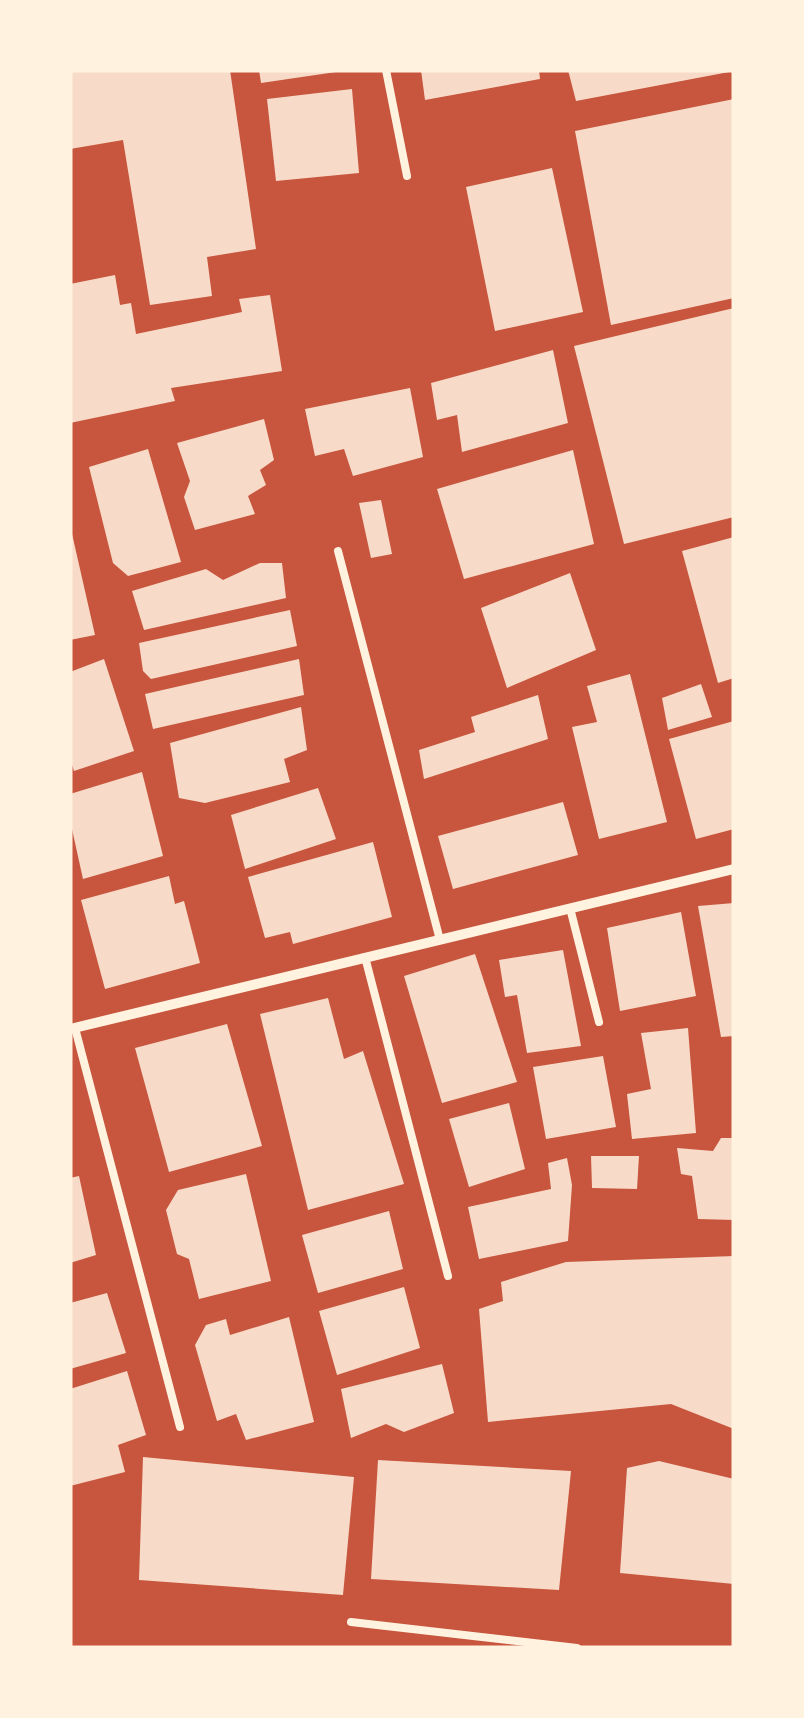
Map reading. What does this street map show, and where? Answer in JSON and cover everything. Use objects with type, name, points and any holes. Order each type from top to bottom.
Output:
[{"type":"street","points":[[72,1029],[734,869]]},
{"type":"lane","points":[[386,70],[408,176]]},
{"type":"lane","points":[[338,551],[440,940]]},
{"type":"lane","points":[[570,908],[599,1022]]},
{"type":"lane","points":[[365,957],[448,1276]]},
{"type":"lane","points":[[72,1029],[180,1427]]},
{"type":"lane","points":[[351,1622],[590,1648]]},
{"type":"building","points":[[230,70],[256,249],[207,257],[212,296],[150,305],[123,140],[70,149],[70,71]]},
{"type":"building","points":[[259,70],[335,70],[336,72],[261,83]]},
{"type":"building","points":[[421,70],[539,70],[540,79],[425,100]]},
{"type":"building","points":[[568,70],[729,70],[729,72],[576,101]]},
{"type":"building","points":[[352,89],[359,173],[276,181],[267,99]]},
{"type":"building","points":[[734,99],[734,298],[611,325],[575,131]]},
{"type":"building","points":[[552,168],[583,312],[495,331],[466,187]]},
{"type":"building","points":[[115,275],[120,305],[131,303],[136,334],[242,312],[239,299],[270,295],[282,371],[171,388],[175,401],[70,423],[70,284]]},
{"type":"building","points":[[734,308],[734,517],[624,544],[574,346]]},
{"type":"building","points":[[553,350],[568,423],[462,452],[457,415],[437,420],[431,383]]},
{"type":"building","points":[[410,388],[423,457],[353,476],[344,449],[315,456],[305,409]]},
{"type":"building","points":[[264,419],[274,460],[260,470],[266,485],[248,496],[255,514],[195,530],[184,497],[190,481],[177,443]]},
{"type":"building","points":[[148,449],[181,562],[128,576],[113,563],[89,467]]},
{"type":"building","points":[[573,450],[594,544],[464,579],[437,489]]},
{"type":"building","points":[[381,500],[392,554],[371,558],[359,503]]},
{"type":"building","points":[[70,525],[95,635],[70,640]]},
{"type":"building","points":[[734,537],[734,678],[718,683],[682,551]]},
{"type":"building","points":[[260,563],[282,563],[286,598],[144,630],[132,591],[206,569],[223,580]]},
{"type":"building","points":[[570,573],[596,650],[507,688],[481,608]]},
{"type":"building","points":[[290,610],[297,646],[151,679],[143,671],[139,643]]},
{"type":"building","points":[[104,659],[134,751],[74,771],[70,759],[70,672]]},
{"type":"building","points":[[299,659],[304,695],[153,729],[145,694]]},
{"type":"building","points":[[630,674],[667,822],[599,839],[572,727],[597,722],[587,686]]},
{"type":"building","points":[[701,684],[712,717],[668,730],[662,698]]},
{"type":"building","points":[[538,695],[548,739],[424,779],[419,750],[475,732],[471,717]]},
{"type":"building","points":[[301,707],[307,750],[284,759],[290,782],[205,803],[179,798],[170,743]]},
{"type":"building","points":[[734,721],[734,829],[696,839],[669,739]]},
{"type":"building","points":[[142,772],[163,856],[83,879],[70,820],[70,794]]},
{"type":"building","points":[[318,788],[336,839],[245,869],[231,815]]},
{"type":"building","points":[[563,802],[578,855],[453,889],[438,836]]},
{"type":"building","points":[[373,842],[392,917],[293,944],[290,932],[265,938],[248,877]]},
{"type":"building","points":[[169,876],[175,904],[184,901],[200,963],[105,989],[81,900]]},
{"type":"building","points":[[734,903],[734,1036],[721,1037],[698,906]]},
{"type":"building","points":[[681,912],[696,996],[620,1011],[607,928]]},
{"type":"building","points":[[563,950],[581,1046],[527,1053],[517,995],[505,997],[499,960]]},
{"type":"building","points":[[475,954],[517,1082],[442,1103],[404,976]]},
{"type":"building","points":[[328,998],[344,1059],[363,1051],[404,1184],[308,1210],[260,1014]]},
{"type":"building","points":[[227,1024],[262,1146],[169,1172],[135,1048]]},
{"type":"building","points":[[688,1028],[696,1133],[632,1139],[627,1094],[651,1089],[641,1033]]},
{"type":"building","points":[[603,1056],[616,1127],[546,1139],[533,1067]]},
{"type":"building","points":[[509,1103],[525,1169],[469,1187],[449,1119]]},
{"type":"building","points":[[721,1138],[734,1138],[734,1220],[698,1219],[692,1176],[681,1174],[677,1148],[713,1151]]},
{"type":"building","points":[[591,1156],[639,1156],[637,1189],[592,1188]]},
{"type":"building","points":[[567,1158],[572,1185],[568,1241],[479,1259],[468,1207],[551,1189],[548,1163]]},
{"type":"building","points":[[246,1174],[271,1281],[199,1299],[189,1259],[177,1254],[166,1210],[178,1190]]},
{"type":"building","points":[[79,1176],[96,1255],[70,1263],[70,1178]]},
{"type":"building","points":[[389,1211],[403,1269],[318,1293],[302,1235]]},
{"type":"building","points":[[734,1256],[734,1429],[671,1404],[488,1422],[479,1309],[503,1301],[501,1282],[566,1262]]},
{"type":"building","points":[[404,1287],[420,1348],[337,1375],[319,1311]]},
{"type":"building","points":[[107,1293],[126,1353],[70,1369],[70,1303]]},
{"type":"building","points":[[289,1317],[314,1422],[246,1440],[236,1414],[217,1421],[195,1345],[206,1325],[226,1319],[230,1335]]},
{"type":"building","points":[[442,1364],[454,1413],[404,1432],[386,1424],[351,1438],[341,1389]]},
{"type":"building","points":[[127,1371],[146,1435],[118,1445],[125,1472],[70,1486],[70,1389]]},
{"type":"building","points":[[143,1457],[354,1477],[343,1595],[139,1580]]},
{"type":"building","points":[[378,1460],[571,1471],[559,1590],[371,1579]]},
{"type":"building","points":[[659,1461],[734,1479],[734,1584],[620,1573],[627,1468]]}]
